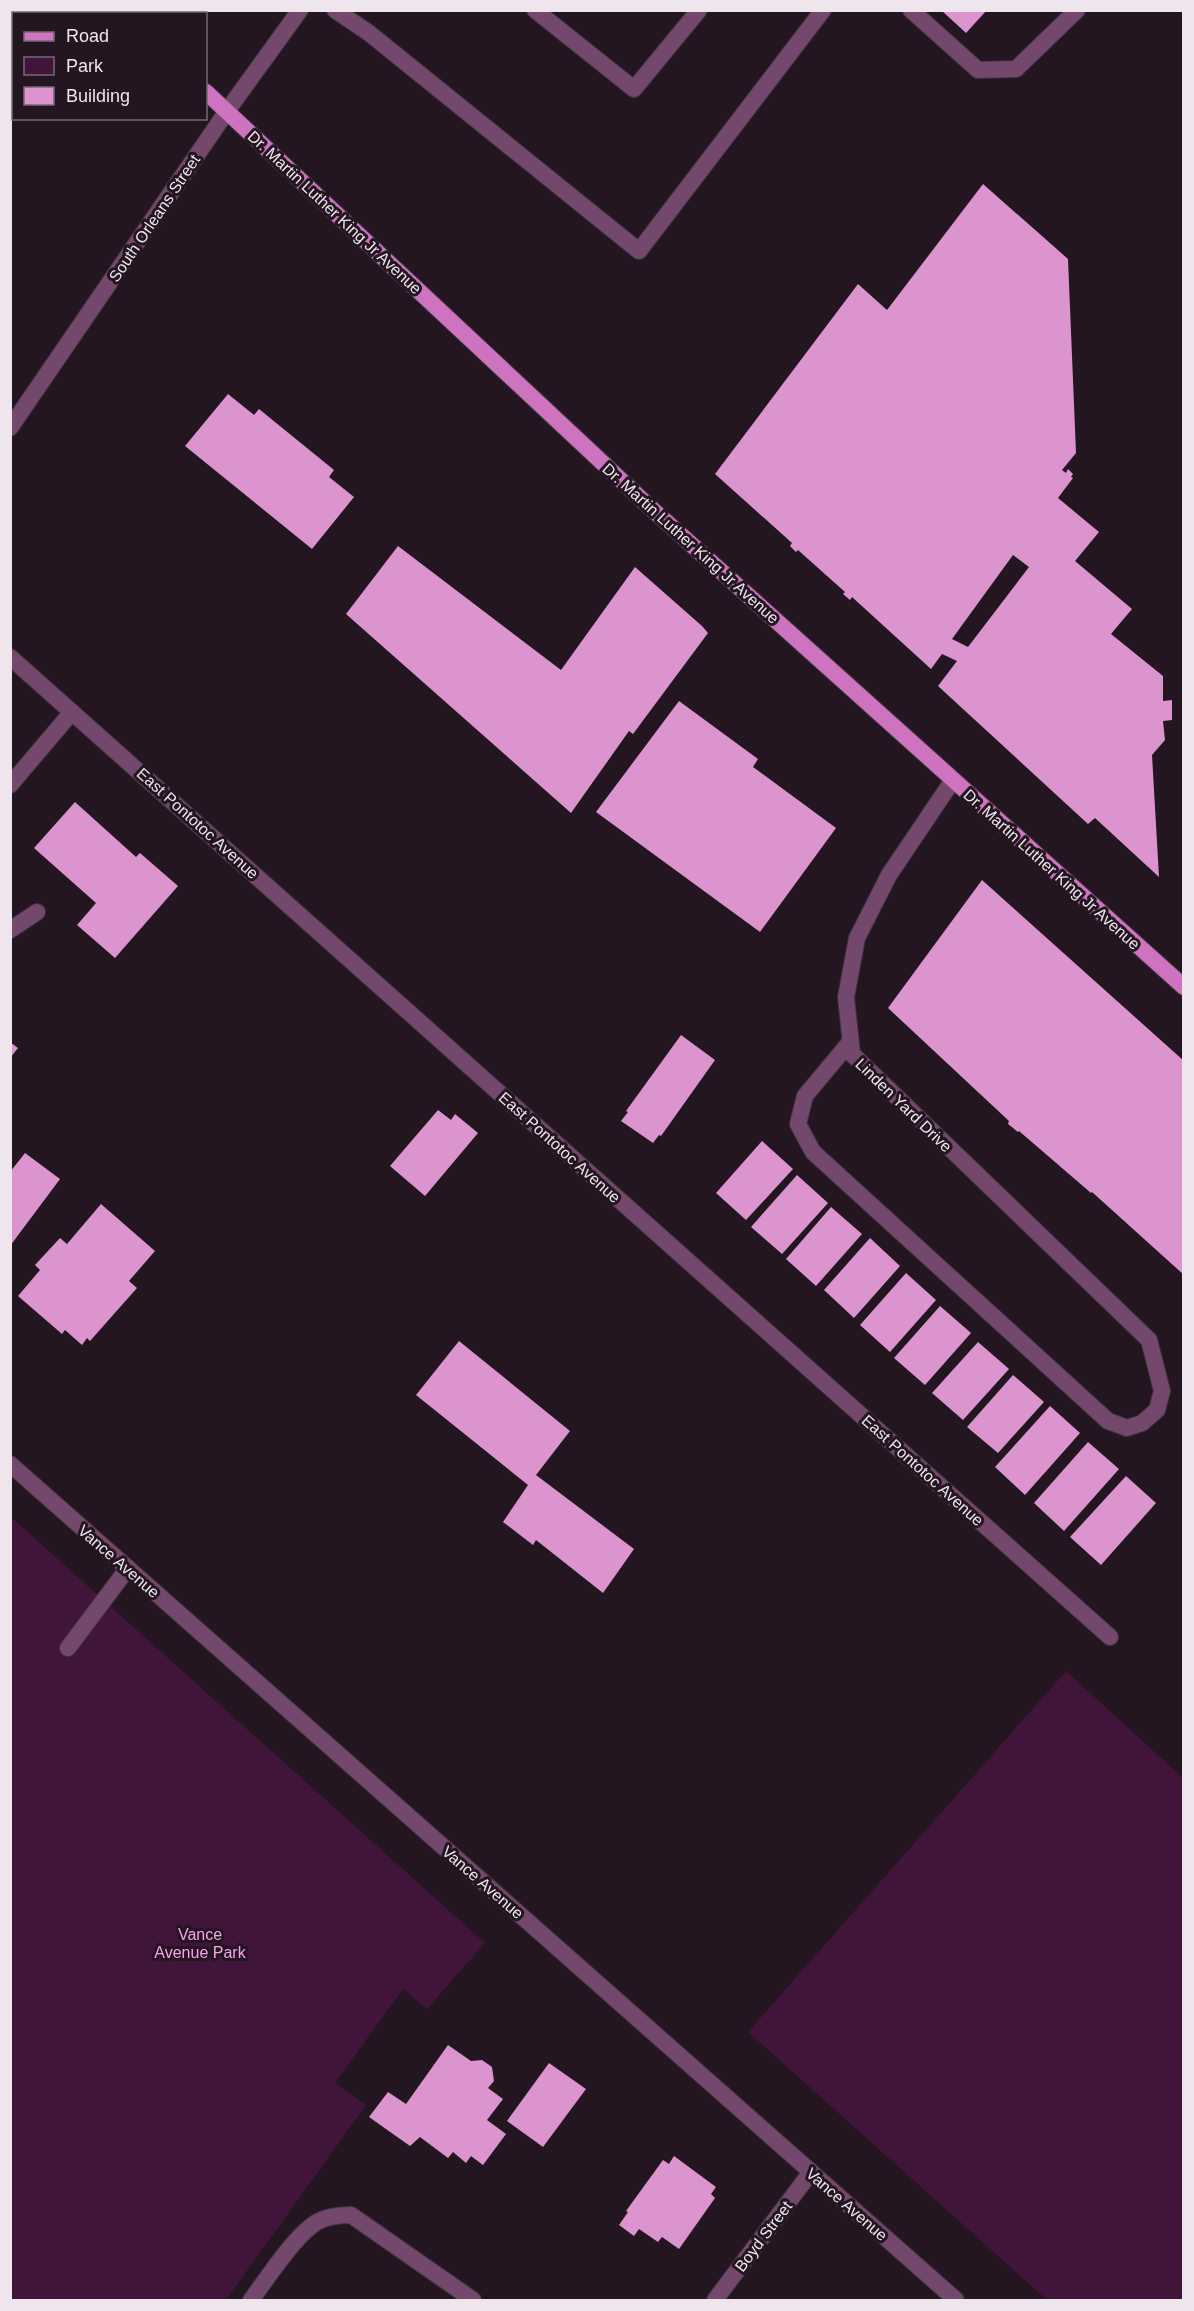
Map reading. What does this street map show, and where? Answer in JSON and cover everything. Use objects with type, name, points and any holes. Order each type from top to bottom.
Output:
[{"type":"main road","name":"Dr. Martin Luther King Jr Avenue","points":[[207,93],[653,510],[1184,987]]},
{"type":"street","name":"South Orleans Street","points":[[10,428],[227,111],[300,10]]},
{"type":"street","points":[[335,10],[369,33],[639,251],[823,10]]},
{"type":"street","points":[[535,10],[634,89],[699,10]]},
{"type":"street","points":[[911,10],[978,70],[1016,69],[1077,10]]},
{"type":"street","name":"East Pontotoc Avenue","points":[[10,657],[1110,1637]]},
{"type":"street","points":[[10,785],[72,711]]},
{"type":"street","name":"Linden Yard Drive","points":[[850,1042],[805,1096],[798,1124],[813,1152],[1108,1420],[1127,1428],[1142,1424],[1157,1410],[1162,1391],[1149,1340],[852,1054],[846,997],[857,938],[889,875],[953,780]]},
{"type":"street","points":[[10,930],[37,912]]},
{"type":"street","name":"Vance Avenue","points":[[10,1464],[956,2301]]},
{"type":"street","points":[[68,1648],[128,1568]]},
{"type":"street","name":"Boyd Street","points":[[715,2301],[811,2172]]},
{"type":"street","points":[[250,2301],[303,2233],[318,2221],[335,2215],[351,2215],[474,2301]]},
{"type":"green space","name":"Vance Avenue Park","points":[[10,1516],[485,1943],[427,2009],[403,1989],[335,2083],[366,2105],[226,2300],[11,2300]]},
{"type":"green space","points":[[1066,1671],[1183,1778],[1183,2300],[1047,2300],[748,2032]]},
{"type":"building","points":[[941,10],[987,10],[966,33]]},
{"type":"building","points":[[983,184],[1068,259],[1076,453],[1062,470],[1066,473],[1068,469],[1073,474],[1071,477],[1073,478],[1058,498],[1099,532],[1075,561],[1132,609],[1111,634],[1163,676],[1163,701],[1172,700],[1172,720],[1163,721],[1165,740],[1152,755],[1159,877],[1095,818],[1088,824],[938,686],[957,661],[942,654],[931,669],[852,597],[850,600],[843,594],[845,592],[798,550],[796,552],[790,546],[792,543],[715,474],[858,284],[887,310]],"holes":[[[1013,555],[1029,567],[968,647],[952,639]]]},
{"type":"building","points":[[228,394],[254,415],[259,409],[334,470],[329,477],[354,497],[312,549],[185,446]]},
{"type":"building","points":[[398,546],[561,670],[635,567],[708,633],[633,734],[629,731],[571,813],[346,614]]},
{"type":"building","points":[[679,701],[758,759],[753,767],[836,828],[760,932],[596,812]]},
{"type":"building","points":[[75,802],[136,857],[140,853],[178,886],[115,958],[77,925],[96,903],[34,848]]},
{"type":"building","points":[[982,880],[1184,1061],[1184,1275],[1092,1192],[1008,1124],[1009,1121],[888,1008]]},
{"type":"building","points":[[681,1035],[715,1060],[661,1136],[659,1135],[653,1143],[621,1121]]},
{"type":"building","points":[[10,1042],[18,1048],[10,1058]]},
{"type":"building","points":[[438,1110],[451,1120],[455,1114],[478,1133],[425,1196],[390,1166]]},
{"type":"building","points":[[762,1141],[793,1169],[746,1220],[716,1193]]},
{"type":"building","points":[[25,1153],[60,1179],[10,1246],[10,1172]]},
{"type":"building","points":[[797,1175],[828,1203],[782,1254],[751,1227]]},
{"type":"building","points":[[101,1204],[155,1251],[129,1281],[137,1288],[90,1341],[87,1338],[82,1345],[65,1330],[62,1334],[18,1296],[40,1270],[35,1265],[60,1238],[67,1244]]},
{"type":"building","points":[[831,1207],[862,1234],[816,1286],[786,1259]]},
{"type":"building","points":[[870,1238],[900,1266],[854,1318],[824,1290]]},
{"type":"building","points":[[906,1273],[936,1300],[890,1352],[860,1325]]},
{"type":"building","points":[[940,1306],[971,1333],[925,1385],[894,1358]]},
{"type":"building","points":[[459,1341],[570,1431],[536,1475],[634,1549],[603,1593],[536,1540],[533,1545],[503,1522],[528,1485],[416,1395]]},
{"type":"building","points":[[978,1342],[1009,1369],[963,1420],[932,1393]]},
{"type":"building","points":[[1013,1375],[1044,1402],[998,1453],[967,1427]]},
{"type":"building","points":[[1050,1406],[1080,1433],[1025,1495],[995,1467]]},
{"type":"building","points":[[1088,1442],[1119,1469],[1064,1531],[1034,1503]]},
{"type":"building","points":[[1126,1476],[1156,1503],[1101,1565],[1070,1537]]},
{"type":"building","points":[[448,2045],[471,2061],[482,2060],[492,2067],[494,2081],[488,2088],[503,2099],[487,2120],[506,2134],[483,2165],[471,2156],[466,2163],[453,2152],[448,2158],[420,2137],[410,2146],[369,2117],[388,2092],[406,2104]]},
{"type":"building","points":[[549,2063],[586,2089],[543,2147],[507,2121]]},
{"type":"building","points":[[674,2156],[716,2187],[711,2194],[715,2198],[679,2249],[662,2237],[658,2242],[639,2229],[634,2236],[619,2225],[628,2212],[626,2211],[663,2160],[669,2164]]}]
